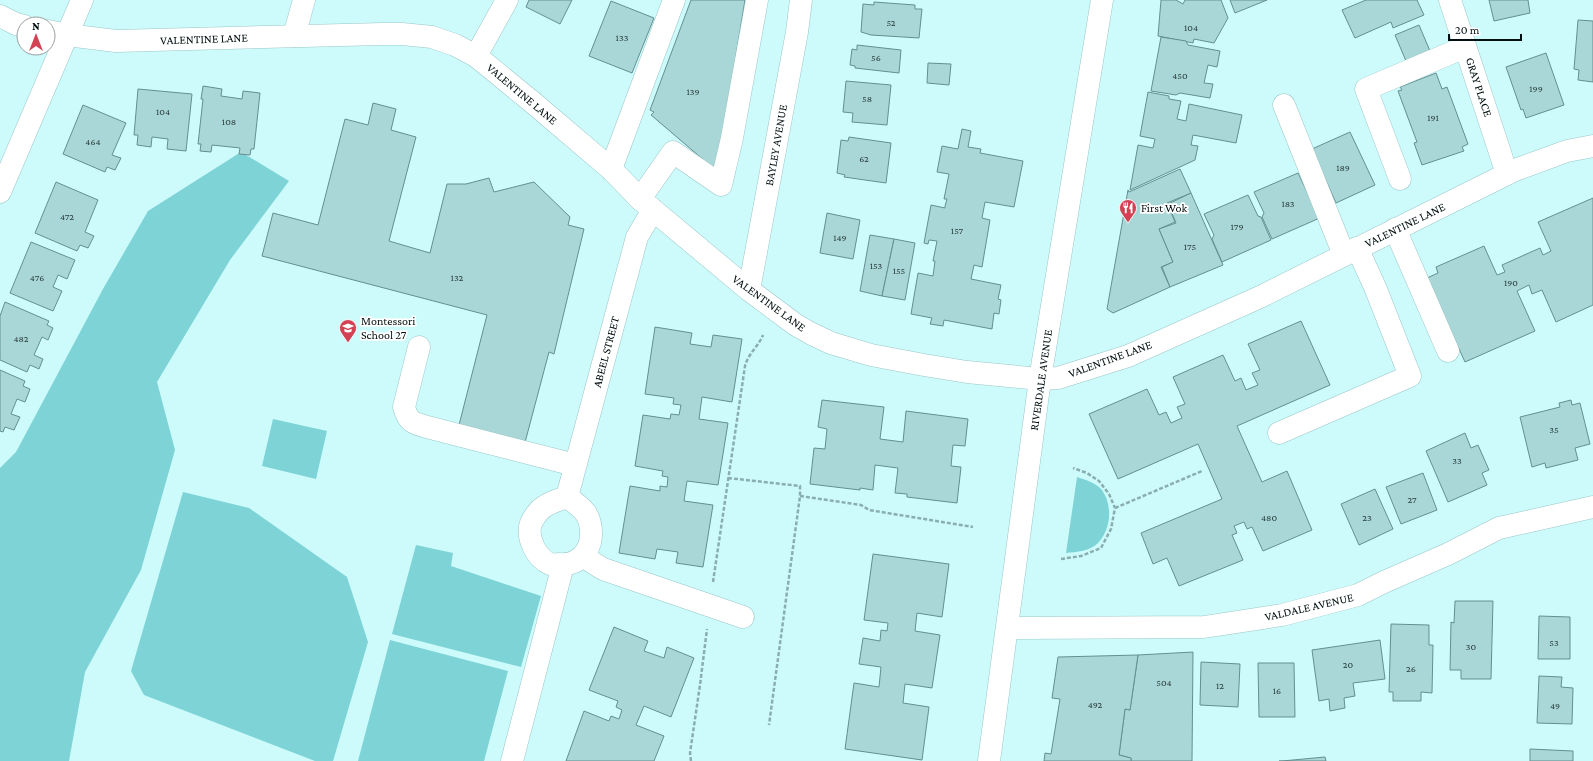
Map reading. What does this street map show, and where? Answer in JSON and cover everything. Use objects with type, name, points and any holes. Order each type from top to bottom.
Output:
[{"type":"street","points":[[0,192],[58,33],[82,0]]},
{"type":"street","points":[[294,36],[304,0]]},
{"type":"street","points":[[476,56],[507,0]]},
{"type":"street","points":[[611,168],[674,0]]},
{"type":"street","name":"ABEEL STREET","points":[[567,497],[646,204],[673,152],[721,184],[732,138],[757,0]]},
{"type":"street","name":"BAYLEY AVENUE","points":[[749,290],[797,32],[801,0]]},
{"type":"street","name":"RIVERDALE AVENUE","points":[[989,761],[1040,379],[1102,0]]},
{"type":"street","name":"GRAY PLACE","points":[[1450,0],[1507,174]]},
{"type":"street","points":[[0,16],[16,24]]},
{"type":"street","name":"VALENTINE LANE","points":[[58,33],[116,41],[382,34],[420,35],[444,40],[476,56],[531,100],[611,168],[646,204],[749,290],[796,325],[812,334],[838,345],[871,355],[967,372],[1040,379],[1058,378],[1128,356],[1260,297],[1507,174],[1567,151],[1593,146]]},
{"type":"street","points":[[1400,179],[1366,89],[1465,47]]},
{"type":"street","points":[[1279,433],[1410,376],[1375,287],[1351,251],[1284,105]]},
{"type":"street","points":[[1395,229],[1448,351]]},
{"type":"street","points":[[419,347],[404,407],[406,415],[411,422],[576,465]]},
{"type":"street","points":[[567,497],[582,507],[591,524],[591,541],[584,557],[569,564],[563,565],[551,564],[541,557],[534,547],[530,535],[531,523],[540,510],[550,503],[567,497]]},
{"type":"street","name":"VALDALE AVENUE","points":[[1007,628],[1204,627],[1282,615],[1358,596],[1384,582],[1448,554],[1499,528],[1593,507]]},
{"type":"street","points":[[584,557],[602,569],[743,617]]},
{"type":"street","points":[[512,761],[563,565]]},
{"type":"path","points":[[691,761],[690,753],[700,686],[709,605],[745,366],[747,359],[763,335]]},
{"type":"path","points":[[1060,559],[1081,556],[1101,548],[1111,529],[1115,508],[1109,494],[1099,481],[1087,473],[1073,468]]},
{"type":"path","points":[[1115,508],[1202,471]]},
{"type":"path","points":[[728,478],[800,486],[800,496],[769,725]]},
{"type":"path","points":[[800,496],[861,505],[869,510],[973,527]]},
{"type":"shaded area","points":[[241,152],[289,181],[230,260],[157,382],[175,450],[141,570],[85,672],[69,761],[0,761],[0,468],[16,452],[103,289],[148,211]]},
{"type":"shaded area","points":[[273,419],[327,431],[316,479],[262,466]]},
{"type":"shaded area","points":[[1077,477],[1094,484],[1102,490],[1106,496],[1109,510],[1108,524],[1106,531],[1095,546],[1083,551],[1066,553]]},
{"type":"shaded area","points":[[183,492],[249,508],[347,577],[368,642],[333,761],[315,761],[144,695],[131,671]]},
{"type":"shaded area","points":[[416,545],[453,553],[451,566],[541,596],[521,667],[392,634]]},
{"type":"shaded area","points":[[390,640],[508,671],[484,761],[358,761]]},
{"type":"building","points":[[529,0],[572,0],[560,24],[526,7]]},
{"type":"building","points":[[691,0],[745,0],[718,166],[713,168],[651,115],[654,112],[650,110]]},
{"type":"building","points":[[1161,0],[1176,0],[1183,4],[1185,0],[1221,0],[1228,18],[1214,43],[1194,39],[1193,43],[1158,36]]},
{"type":"building","points":[[1230,0],[1267,0],[1235,13]]},
{"type":"building","points":[[1366,0],[1417,0],[1424,15],[1393,28],[1391,22],[1355,38],[1342,10]]},
{"type":"building","points":[[1489,0],[1528,0],[1530,13],[1494,21]]},
{"type":"building","points":[[611,1],[654,18],[632,73],[589,56]]},
{"type":"building","points":[[874,2],[915,5],[915,9],[922,9],[919,38],[871,35],[861,32],[863,4],[874,5]]},
{"type":"building","points":[[1578,20],[1593,21],[1593,82],[1578,80],[1579,70],[1574,69]]},
{"type":"building","points":[[1419,25],[1430,51],[1406,61],[1395,35]]},
{"type":"building","points":[[1161,37],[1186,41],[1188,45],[1220,51],[1217,67],[1208,65],[1204,83],[1213,84],[1210,98],[1180,93],[1176,95],[1151,91]]},
{"type":"building","points":[[857,45],[901,50],[899,73],[855,68],[855,66],[850,65],[852,49],[857,50]]},
{"type":"building","points":[[1546,53],[1564,105],[1526,118],[1523,109],[1521,110],[1506,67]]},
{"type":"building","points":[[928,63],[951,64],[949,85],[927,83]]},
{"type":"building","points":[[1436,73],[1442,89],[1447,87],[1468,144],[1462,147],[1464,151],[1422,165],[1414,143],[1417,142],[1398,91],[1402,90],[1400,87]]},
{"type":"building","points":[[846,81],[891,85],[887,125],[852,122],[853,113],[843,112]]},
{"type":"building","points":[[203,86],[222,89],[221,96],[242,99],[243,91],[260,93],[254,149],[251,149],[250,155],[239,154],[240,148],[212,145],[211,152],[200,151],[201,144],[198,144]]},
{"type":"building","points":[[138,89],[192,94],[186,151],[167,149],[168,139],[152,137],[151,147],[137,145],[138,135],[134,135]]},
{"type":"building","points":[[1148,92],[1169,96],[1169,99],[1181,101],[1177,119],[1186,121],[1189,104],[1242,115],[1236,143],[1193,135],[1191,145],[1198,146],[1195,160],[1130,190],[1138,145],[1153,148],[1155,139],[1140,136]]},
{"type":"building","points":[[373,103],[396,109],[391,130],[416,137],[389,241],[430,253],[447,184],[466,184],[489,178],[494,192],[534,182],[570,217],[568,225],[584,229],[554,354],[549,352],[523,450],[459,425],[487,315],[262,256],[273,213],[318,225],[345,119],[368,125]]},
{"type":"building","points":[[83,105],[126,123],[112,155],[121,158],[115,170],[107,167],[105,172],[63,154]]},
{"type":"building","points":[[962,129],[971,131],[968,147],[981,149],[980,153],[1023,161],[1014,207],[985,202],[982,218],[990,220],[982,267],[974,265],[971,279],[1001,285],[998,299],[1001,300],[999,314],[994,313],[992,329],[944,320],[943,326],[930,324],[932,318],[911,314],[918,273],[933,276],[935,261],[933,261],[937,241],[929,240],[928,244],[924,243],[931,205],[945,208],[947,199],[944,199],[949,174],[937,172],[942,146],[958,149]]},
{"type":"building","points":[[1350,132],[1375,185],[1336,203],[1312,149]]},
{"type":"building","points":[[849,137],[891,143],[886,183],[844,177],[845,175],[837,173],[841,140],[848,141]]},
{"type":"building","points":[[1180,169],[1191,193],[1167,203],[1175,222],[1159,229],[1173,262],[1161,267],[1170,287],[1113,313],[1107,309],[1128,190],[1129,192]]},
{"type":"building","points":[[1298,173],[1308,194],[1322,217],[1272,239],[1262,217],[1264,213],[1254,192]]},
{"type":"building","points":[[56,182],[98,200],[85,232],[94,236],[88,248],[80,245],[77,251],[35,233]]},
{"type":"building","points":[[1191,193],[1223,265],[1170,287],[1162,267],[1173,262],[1159,229],[1176,223],[1168,204]]},
{"type":"building","points":[[1248,195],[1258,216],[1261,217],[1271,240],[1222,262],[1212,239],[1214,235],[1204,214]]},
{"type":"building","points":[[1593,198],[1593,305],[1556,322],[1542,290],[1532,294],[1529,285],[1517,291],[1535,331],[1465,362],[1427,278],[1438,273],[1436,267],[1484,246],[1497,275],[1505,272],[1502,265],[1540,248],[1543,255],[1551,251],[1538,222]]},
{"type":"building","points":[[827,213],[860,220],[853,259],[820,253]]},
{"type":"building","points":[[870,235],[894,239],[882,296],[860,291]]},
{"type":"building","points":[[894,239],[915,243],[905,300],[882,296]]},
{"type":"building","points":[[31,242],[75,260],[67,279],[58,275],[53,287],[62,291],[53,311],[10,293]]},
{"type":"building","points":[[5,302],[49,321],[47,325],[53,328],[48,340],[42,337],[34,355],[43,359],[39,369],[30,365],[27,372],[0,360],[0,316]]},
{"type":"building","points":[[1301,321],[1330,385],[1237,426],[1262,482],[1287,471],[1312,530],[1263,551],[1252,527],[1247,529],[1244,522],[1234,526],[1237,533],[1232,535],[1243,560],[1179,586],[1167,558],[1153,564],[1141,533],[1222,499],[1198,444],[1118,479],[1089,414],[1147,389],[1159,415],[1166,412],[1171,423],[1182,418],[1177,407],[1185,404],[1173,377],[1223,355],[1235,381],[1241,378],[1246,390],[1258,385],[1252,373],[1260,370],[1248,344]]},
{"type":"building","points":[[655,327],[692,333],[690,344],[711,347],[713,335],[742,339],[732,402],[702,397],[699,419],[728,423],[718,485],[687,481],[684,501],[713,505],[703,567],[676,563],[678,552],[657,549],[655,559],[619,553],[630,486],[660,491],[660,486],[667,487],[668,477],[662,476],[663,471],[635,466],[643,415],[670,419],[671,414],[679,415],[681,405],[673,404],[674,398],[645,394]]},
{"type":"building","points":[[0,370],[25,381],[23,386],[30,389],[25,402],[17,399],[11,414],[20,417],[14,430],[5,427],[3,432],[0,431]]},
{"type":"building","points":[[822,400],[884,407],[880,439],[903,442],[906,411],[968,419],[965,446],[953,445],[951,466],[961,467],[957,503],[907,497],[907,494],[895,493],[898,468],[875,465],[873,490],[860,488],[860,490],[810,484],[814,448],[825,449],[827,429],[818,427]]},
{"type":"building","points":[[1571,400],[1572,405],[1580,403],[1590,444],[1575,448],[1578,460],[1546,468],[1545,463],[1532,467],[1520,417],[1560,407],[1559,403]]},
{"type":"building","points":[[1465,433],[1471,448],[1478,445],[1489,470],[1482,473],[1487,485],[1448,502],[1426,451]]},
{"type":"building","points":[[1423,473],[1437,510],[1401,524],[1386,487]]},
{"type":"building","points":[[1375,489],[1393,529],[1359,545],[1341,504]]},
{"type":"building","points":[[873,554],[949,564],[942,617],[917,613],[915,631],[940,635],[932,688],[905,684],[903,703],[929,707],[922,760],[845,749],[854,683],[879,687],[881,667],[859,664],[863,638],[880,641],[881,630],[887,631],[888,623],[864,620]]},
{"type":"building","points":[[1455,601],[1493,601],[1491,679],[1461,679],[1461,670],[1450,670],[1451,622],[1454,623]]},
{"type":"building","points":[[1539,616],[1570,617],[1570,659],[1538,659]]},
{"type":"building","points":[[1391,624],[1429,625],[1429,645],[1433,645],[1432,693],[1421,692],[1421,701],[1393,701],[1393,692],[1389,692]]},
{"type":"building","points":[[614,627],[648,641],[644,651],[664,658],[667,647],[694,658],[671,717],[644,706],[636,725],[664,736],[654,761],[566,761],[584,711],[609,721],[611,716],[619,719],[622,710],[616,707],[618,701],[589,690]]},
{"type":"building","points":[[1380,640],[1385,679],[1353,683],[1355,696],[1344,698],[1345,708],[1330,711],[1329,699],[1319,701],[1312,650]]},
{"type":"building","points":[[1193,652],[1192,761],[1131,761],[1131,758],[1119,755],[1125,709],[1130,710],[1138,655]]},
{"type":"building","points":[[1138,655],[1130,710],[1125,709],[1119,755],[1131,758],[1131,761],[1044,761],[1045,753],[1051,754],[1060,699],[1052,698],[1058,657]]},
{"type":"building","points":[[1201,662],[1240,664],[1238,707],[1200,705]]},
{"type":"building","points":[[1258,663],[1294,663],[1295,717],[1259,717]]},
{"type":"building","points":[[1539,676],[1562,677],[1561,687],[1573,688],[1572,724],[1537,723]]},
{"type":"building","points":[[1530,749],[1573,751],[1573,761],[1530,761]]},
{"type":"building","points":[[1325,757],[1326,761],[1282,761]]},
{"type":"place","name":"First Wok","points":[[1128,223]]},
{"type":"place","name":"Montessori School 27","points":[[348,343]]}]
